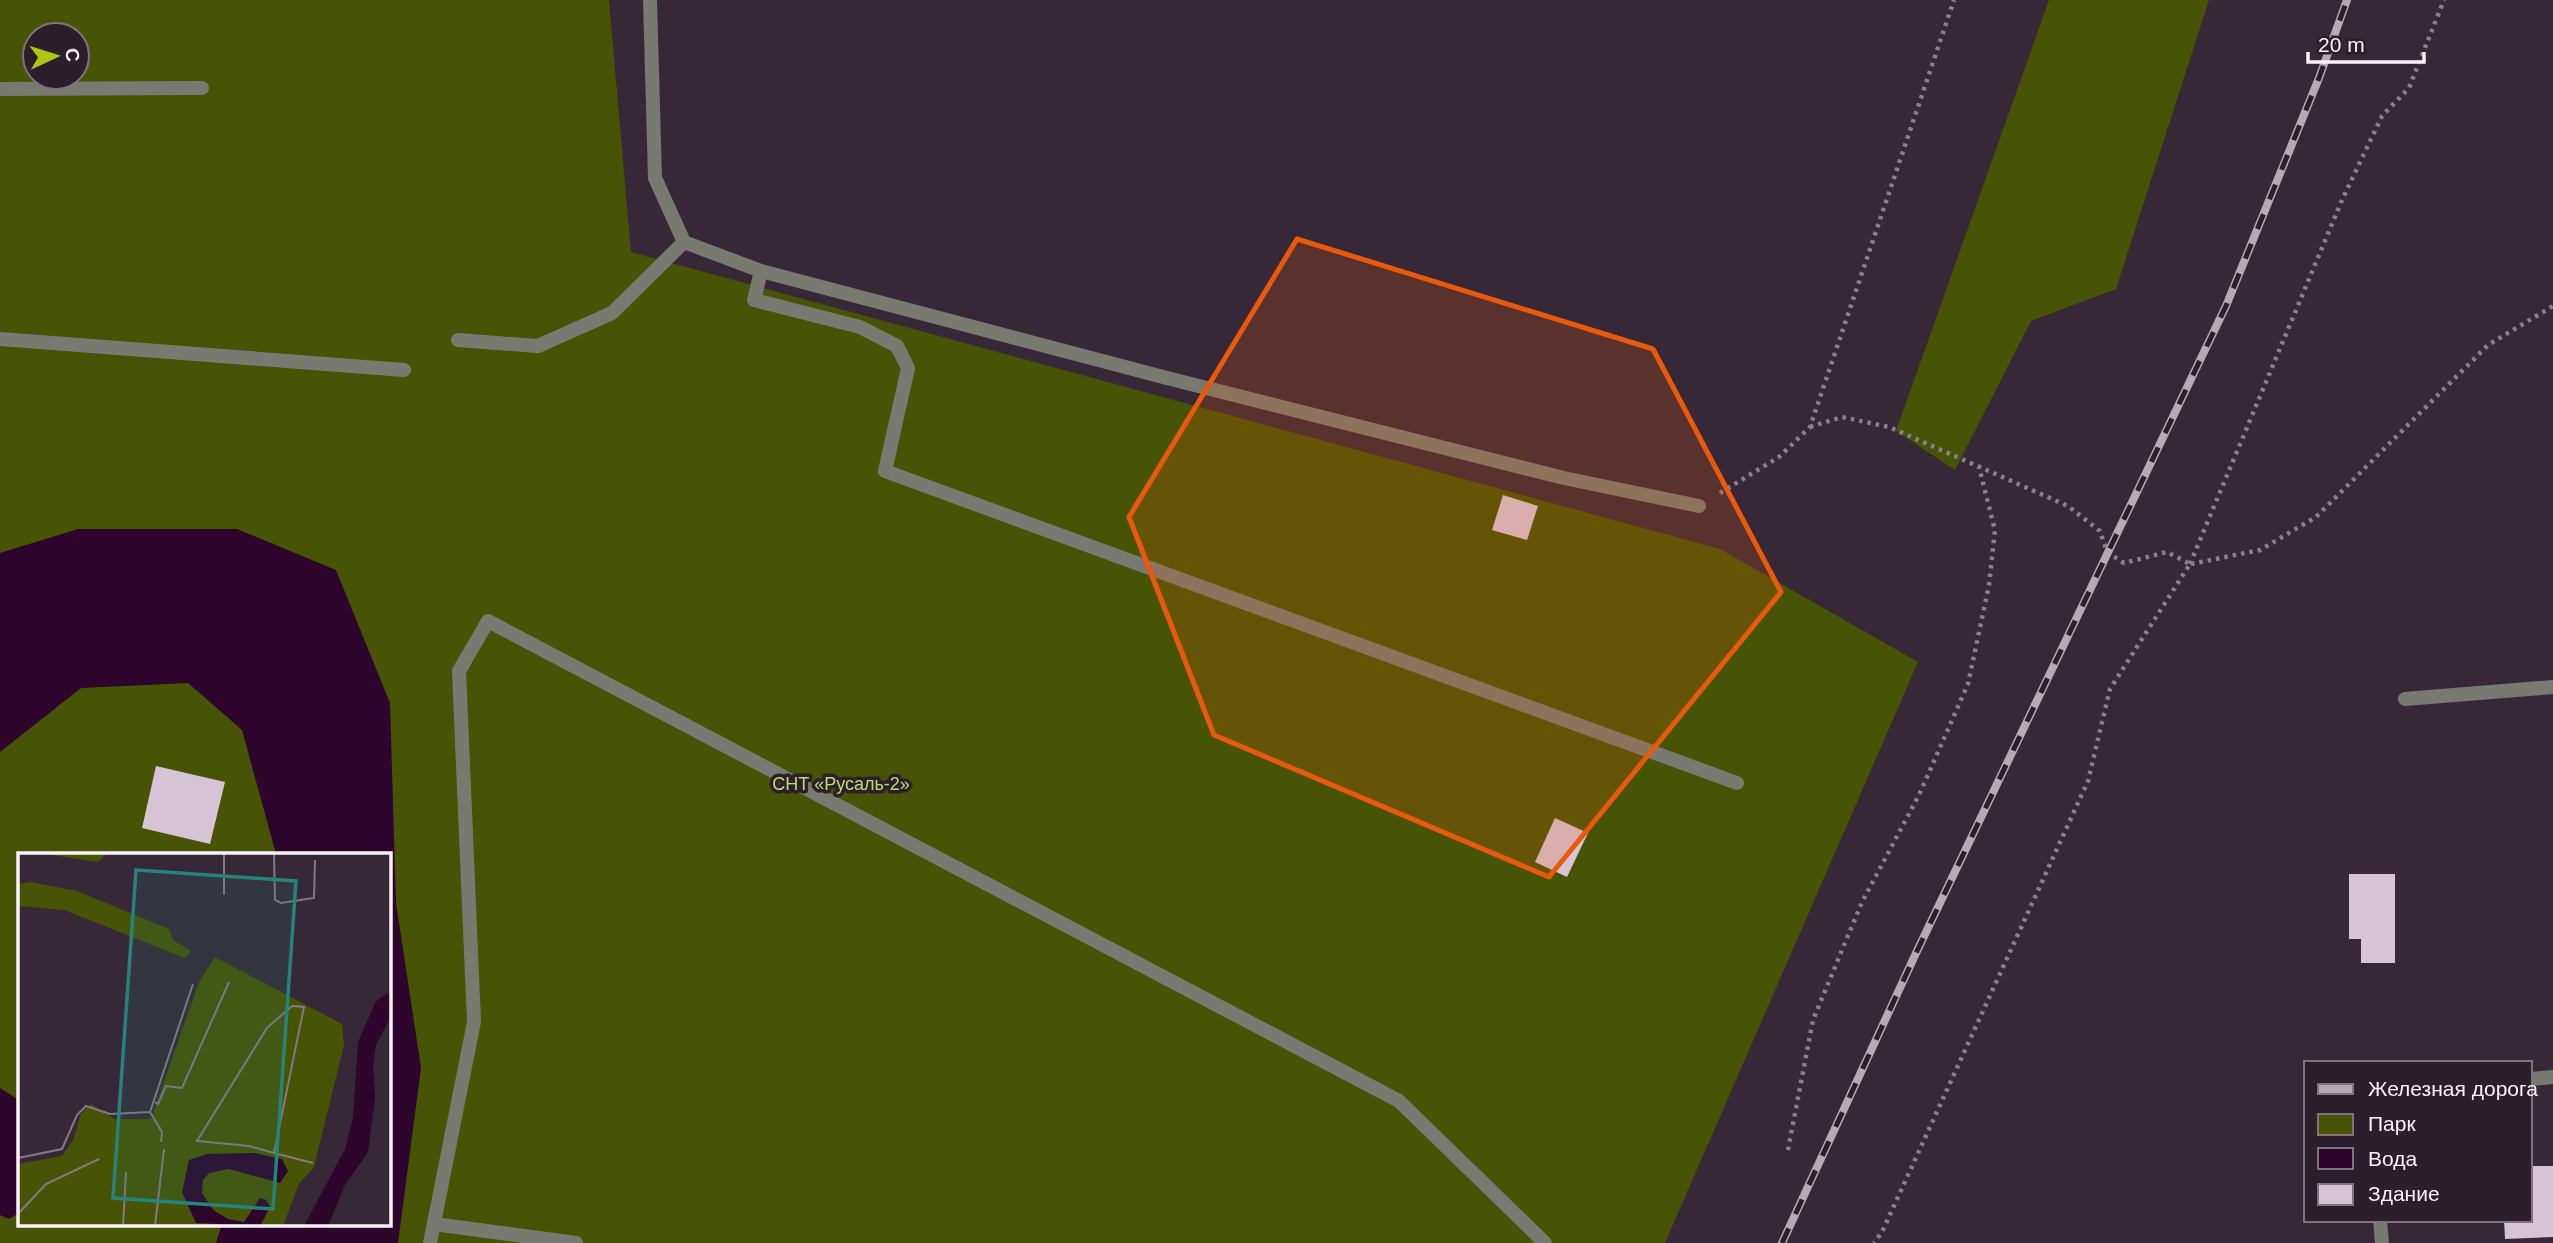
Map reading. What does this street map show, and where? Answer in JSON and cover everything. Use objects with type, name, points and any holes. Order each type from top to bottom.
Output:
[{"type":"lane","points":[[650,0],[655,178],[684,242],[761,271],[1167,378],[1563,478],[1699,506]]},
{"type":"lane","points":[[0,89],[202,88]]},
{"type":"lane","points":[[458,340],[538,346],[612,313],[684,242]]},
{"type":"lane","points":[[761,271],[754,300],[860,327],[897,346],[908,368],[884,471],[1737,783]]},
{"type":"lane","points":[[0,339],[404,370]]},
{"type":"lane","points":[[430,1243],[474,1022],[459,671],[488,621],[1399,1101],[1545,1243]]},
{"type":"lane","points":[[2405,699],[2553,687]]},
{"type":"lane","points":[[2532,1079],[2553,1077]]},
{"type":"lane","points":[[2380,1222],[2382,1243]]},
{"type":"lane","points":[[434,1224],[576,1243]]},
{"type":"path","points":[[1810,427],[1954,0]]},
{"type":"path","points":[[1874,1243],[1888,1219],[2088,780],[2110,689],[2190,564],[2342,200],[2382,116],[2409,88],[2444,0]]},
{"type":"path","points":[[1699,506],[1779,457],[1810,427],[1842,417],[1889,427],[2068,506],[2099,531],[2108,552],[2124,563],[2167,552],[2190,564],[2260,550],[2316,517],[2488,345],[2553,306]]},
{"type":"path","points":[[1788,1150],[1813,1020],[1861,902],[1919,795],[1968,684],[1989,585],[1995,530],[1979,467]]},
{"type":"highlighted area","points":[[1297,239],[1653,349],[1781,592],[1549,877],[1214,735],[1129,517]]},
{"type":"green space","name":"СНТ «Русаль-2»","points":[[0,0],[609,0],[631,252],[1720,549],[1918,662],[1665,1243],[0,1243]]},
{"type":"green space","points":[[2049,0],[2209,0],[2116,289],[2031,321],[1955,470],[1896,431]]},
{"type":"water","points":[[78,529],[237,529],[336,570],[390,703],[396,903],[421,1068],[398,1243],[216,1243],[221,1226],[390,1226],[390,853],[276,853],[242,730],[188,683],[81,688],[0,752],[0,553]]},
{"type":"water","points":[[0,1088],[18,1099],[18,1214],[9,1219],[0,1215]]},
{"type":"building","points":[[1503,495],[1538,506],[1527,540],[1492,530]]},
{"type":"building","points":[[156,766],[225,782],[210,844],[142,828]]},
{"type":"building","points":[[1555,818],[1588,833],[1567,877],[1535,862]]},
{"type":"building","points":[[2349,874],[2395,874],[2395,963],[2361,963],[2361,939],[2349,939]]},
{"type":"building","points":[[2532,1166],[2553,1166],[2553,1237],[2505,1239],[2504,1222],[2532,1222]]},
{"type":"railway","points":[[1782,1243],[1917,951],[2226,306],[2319,78],[2347,0]]}]
